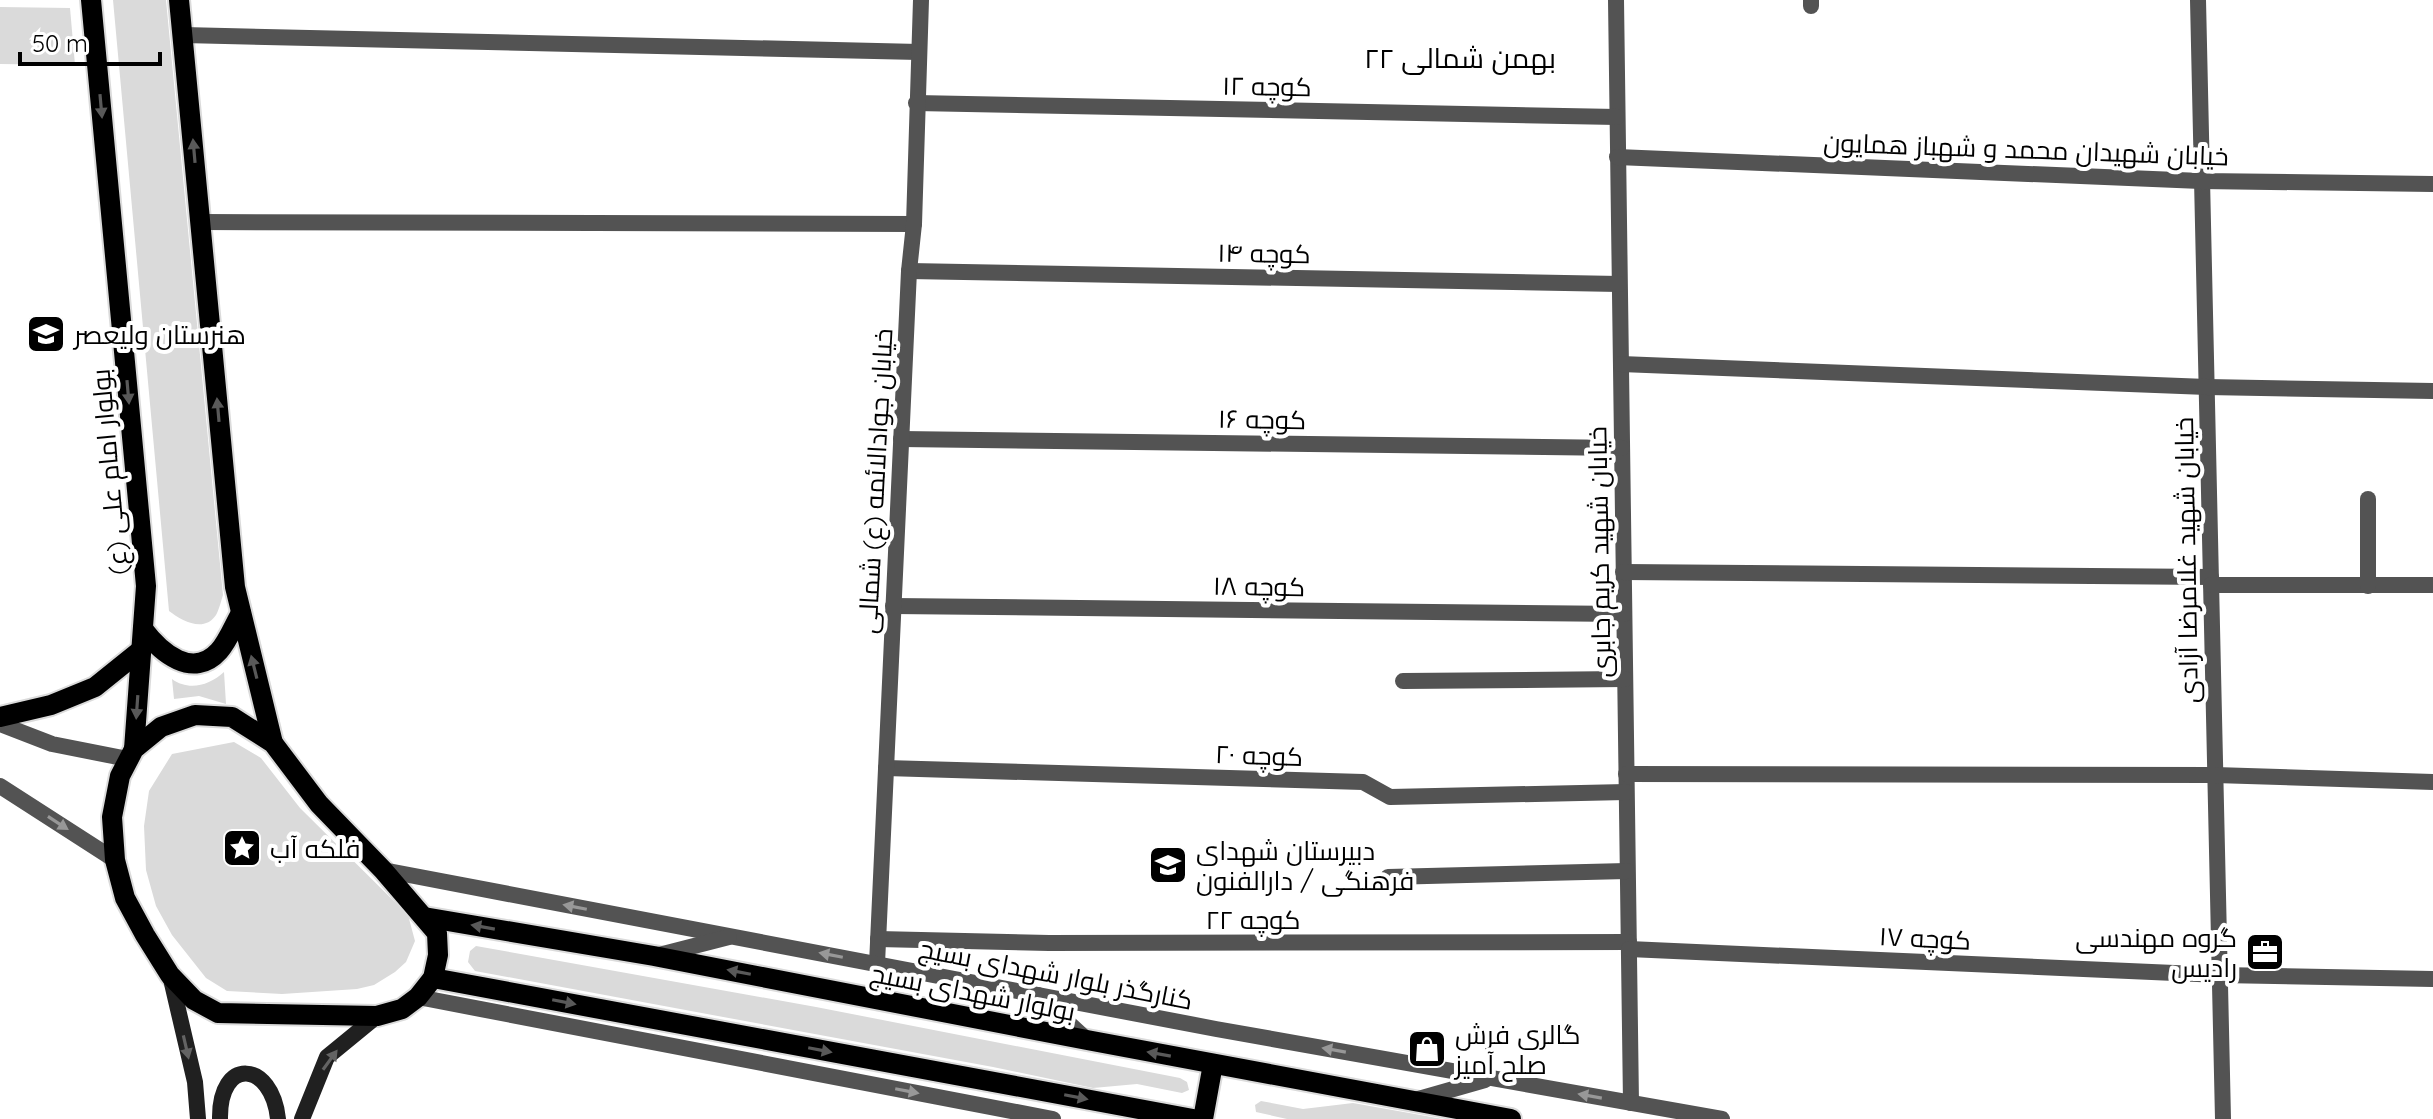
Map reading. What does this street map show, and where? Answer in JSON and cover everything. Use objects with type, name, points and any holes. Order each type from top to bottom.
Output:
[{"type":"main road","name":"بولوار امام علی (ع)","points":[[91,0],[146,586],[131,754]]},
{"type":"main road","points":[[179,0],[235,587],[273,743]]},
{"type":"main road","points":[[0,717],[51,705],[95,687],[142,639],[175,661],[206,663],[220,650],[241,613]]},
{"type":"main road","points":[[195,715],[232,717],[273,743],[319,804],[383,870],[437,933],[438,955],[433,978],[418,997],[402,1009],[377,1016],[218,1013],[194,1000],[170,975],[125,898],[115,860],[112,817],[120,776],[131,754],[161,727],[195,715]]},
{"type":"main road","name":"بولوار شهدای بسیج","points":[[424,917],[654,956],[1511,1119]]},
{"type":"main road","points":[[170,975],[195,1082],[198,1119]]},
{"type":"main road","points":[[433,978],[1193,1119]]},
{"type":"main road","points":[[302,1119],[327,1057],[377,1016]]},
{"type":"main road","points":[[1203,1119],[1213,1064]]},
{"type":"main road","points":[[220,1119],[220,1098],[224,1088],[239,1075],[252,1074],[272,1089],[278,1119]]},
{"type":"street","name":"خیابان جوادالائمه (ع) شمالی","points":[[877,964],[909,271],[914,224],[921,0]]},
{"type":"street","name":"خیابان شهید کریم جابری","points":[[1616,0],[1631,1103]]},
{"type":"street","name":"خیابان شهید غلامرضا آزادی","points":[[2198,0],[2223,1119]]},
{"type":"street","points":[[183,35],[919,52]]},
{"type":"street","name":"کوچه ۱۲","points":[[916,103],[1617,117]]},
{"type":"street","name":"خیابان شهیدان محمد و شهباز همایون","points":[[1617,157],[2201,181],[2433,184]]},
{"type":"street","points":[[200,222],[914,224]]},
{"type":"street","name":"کوچه ۱۴","points":[[909,271],[1619,284]]},
{"type":"street","points":[[1621,364],[2207,387],[2433,391]]},
{"type":"street","name":"کوچه ۱۶","points":[[901,439],[1622,448]]},
{"type":"street","points":[[2368,499],[2368,586]]},
{"type":"street","points":[[1623,572],[2433,585]]},
{"type":"street","name":"کوچه ۱۸","points":[[893,606],[1624,614]]},
{"type":"street","points":[[1403,681],[1625,679]]},
{"type":"street","points":[[0,724],[52,744],[131,754]]},
{"type":"street","name":"کوچه ۲۰","points":[[886,768],[1363,782],[1390,797],[1626,792]]},
{"type":"street","points":[[1626,774],[2215,775],[2433,782]]},
{"type":"street","points":[[0,786],[115,860]]},
{"type":"street","name":"کنارگذر بلوار شهدای بسیج","points":[[383,870],[1038,995],[1722,1119]]},
{"type":"street","points":[[1388,877],[1627,871]]},
{"type":"street","points":[[654,956],[731,936]]},
{"type":"street","name":"کوچه ۲۲","points":[[878,939],[1049,943],[1629,946]]},
{"type":"street","name":"کوچه ۱۷","points":[[1629,946],[2220,975]]},
{"type":"street","points":[[2220,975],[2433,979]]},
{"type":"street","points":[[1038,995],[1087,1040]]},
{"type":"street","points":[[418,997],[1053,1119]]},
{"type":"street","points":[[652,1019],[700,1051]]},
{"type":"street","points":[[1412,1101],[1491,1078]]},
{"type":"shaded area","points":[[113,0],[166,0],[223,595],[216,615],[199,624],[186,621],[169,611]]},
{"type":"shaded area","points":[[0,7],[70,8],[75,65],[0,64]]},
{"type":"shaded area","points":[[224,672],[226,704],[199,696],[174,699],[172,679],[192,686],[212,681]]},
{"type":"shaded area","name":"فلکه آب","points":[[234,742],[261,758],[300,808],[408,915],[415,941],[406,962],[395,972],[374,985],[357,989],[282,994],[227,991],[206,978],[172,935],[156,906],[146,870],[144,826],[149,791],[172,754]]},
{"type":"shaded area","points":[[476,946],[816,1007],[1180,1078],[1187,1082],[1189,1090],[1182,1093],[1137,1084],[1093,1088],[475,971],[468,962],[470,951]]},
{"type":"shaded area","points":[[1261,1101],[1303,1109],[1353,1103],[1443,1119],[1287,1119],[1256,1112],[1255,1105]]},
{"type":"place","name":"هنرستان ولیعصر","points":[[46,334]]},
{"type":"place","name":"فلکه آب","points":[[242,848]]},
{"type":"place","name":"دبیرستان شهدای فرهنگی / دارالفنون","points":[[1168,865]]},
{"type":"place","name":"گروه مهندسی رادیس","points":[[2265,952]]},
{"type":"place","name":"گالری فرش صلح آمیز","points":[[1427,1049]]},
{"type":"district","name":"۲۲ بهمن شمالی","points":[[1460,57]]}]
